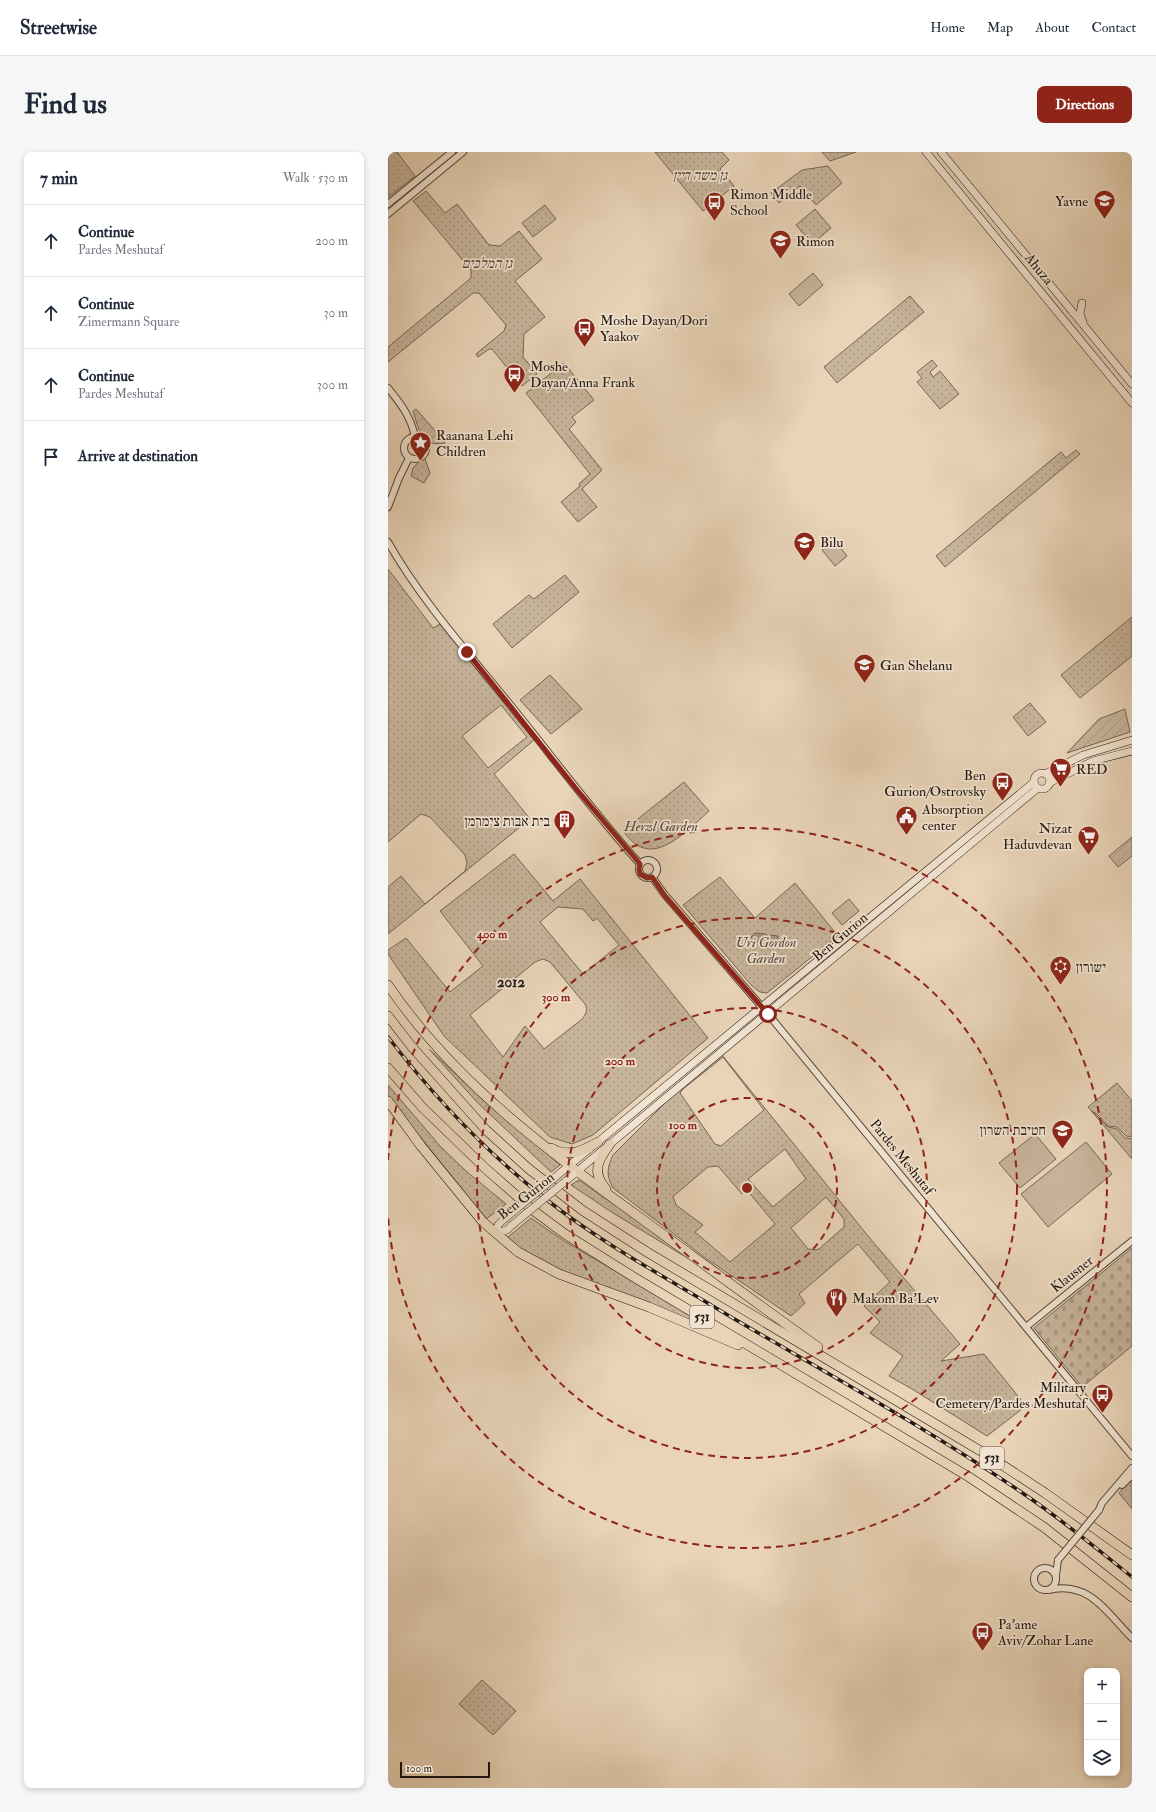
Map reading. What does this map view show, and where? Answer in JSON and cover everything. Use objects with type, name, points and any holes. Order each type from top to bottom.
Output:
[{"type":"highway","points":[[388,986],[420,1028],[457,1069],[575,1174],[626,1208],[864,1381]]},
{"type":"highway","name":"531","points":[[388,1016],[416,1052],[486,1130],[552,1188],[582,1210],[629,1241],[984,1453],[1075,1514],[1132,1561]]},
{"type":"highway","name":"531","points":[[388,1068],[422,1107],[486,1169],[534,1211],[565,1234],[632,1276],[969,1477],[1045,1528],[1132,1597]]},
{"type":"highway","points":[[388,1101],[483,1222],[518,1252],[544,1267],[575,1281],[656,1310],[733,1342],[886,1427]]},
{"type":"highway","points":[[526,1132],[561,1152],[579,1152],[598,1142]]},
{"type":"highway","points":[[610,1144],[601,1158],[597,1169],[598,1178],[607,1191],[626,1208]]},
{"type":"highway","points":[[1075,1514],[1132,1555]]},
{"type":"highway","points":[[1045,1528],[1132,1604]]},
{"type":"main road","name":"Ahuza","points":[[926,152],[1132,403]]},
{"type":"main road","name":"Ahuza","points":[[941,152],[1132,384]]},
{"type":"main road","points":[[1082,303],[1080,314],[1085,328]]},
{"type":"main road","points":[[1132,740],[1083,755],[1045,774],[1038,774],[1035,777],[1036,785],[1044,789],[1049,783],[1093,761],[1132,751]]},
{"type":"main road","points":[[1045,774],[1049,778],[1049,783]]},
{"type":"main road","name":"Ben Gurion","points":[[1036,785],[768,1014],[507,1230],[496,1233],[498,1225],[503,1220],[762,1006],[1036,785]]},
{"type":"street","points":[[388,204],[452,152]]},
{"type":"street","points":[[388,214],[463,152]]},
{"type":"street","points":[[388,388],[405,409],[413,424],[416,437]]},
{"type":"street","points":[[416,437],[422,440],[426,450],[419,458],[409,458],[404,452],[404,445],[408,439],[416,437]]},
{"type":"street","points":[[388,507],[399,478],[409,458]]},
{"type":"street","points":[[388,542],[400,563],[440,617],[578,791],[640,864],[639,869],[642,876],[647,878],[652,877],[656,870],[654,863],[647,860],[640,864]]},
{"type":"street","name":"Pardes Meshutaf","points":[[652,877],[665,896],[762,1006],[1132,1456]]},
{"type":"street","name":"Klausner","points":[[1026,1327],[1132,1241]]},
{"type":"street","points":[[1099,1510],[1102,1503],[1132,1468]]},
{"type":"street","points":[[1132,1475],[1099,1510],[1058,1560],[1047,1568],[1038,1571],[1034,1580],[1040,1588],[1048,1590],[1070,1588],[1082,1591],[1090,1596],[1132,1638]]},
{"type":"street","points":[[1048,1590],[1054,1585],[1058,1560]]},
{"type":"street","points":[[1047,1568],[1052,1570],[1070,1588]]},
{"type":"green space","points":[[388,152],[397,152],[415,176],[388,197]]},
{"type":"green space","name":"גן משה דיין","points":[[655,152],[722,152],[729,160],[720,169],[734,186],[703,211]]},
{"type":"green space","points":[[822,152],[856,152],[830,161]]},
{"type":"green space","points":[[828,166],[842,183],[816,205],[800,186],[779,203],[771,193],[802,170]]},
{"type":"green space","name":"גן המלכים","points":[[426,191],[445,213],[457,204],[489,245],[500,246],[519,231],[542,259],[515,281],[545,317],[524,334],[523,357],[537,374],[522,386],[492,349],[489,349],[478,357],[476,354],[504,331],[506,325],[479,293],[473,293],[388,362],[388,347],[471,278],[471,270],[413,201]]},
{"type":"green space","points":[[545,205],[556,219],[533,237],[522,223]]},
{"type":"green space","points":[[815,209],[831,228],[812,244],[796,225]]},
{"type":"green space","points":[[813,273],[823,285],[799,306],[789,294]]},
{"type":"green space","points":[[910,296],[924,312],[837,383],[824,367]]},
{"type":"green space","points":[[932,360],[937,366],[930,372],[933,377],[940,371],[959,394],[940,409],[917,382],[922,378],[917,372]]},
{"type":"green space","points":[[564,363],[594,400],[572,417],[576,422],[569,429],[602,470],[582,489],[597,507],[578,522],[561,502],[580,486],[579,484],[590,474],[526,393]]},
{"type":"green space","points":[[416,409],[445,443],[431,443],[422,436],[413,411]]},
{"type":"green space","points":[[1076,450],[1080,454],[945,567],[936,556],[1061,452],[1066,458]]},
{"type":"green space","points":[[424,456],[430,473],[424,483],[411,476],[413,468]]},
{"type":"green space","points":[[834,540],[847,556],[835,566],[822,550]]},
{"type":"green space","points":[[388,569],[433,628],[440,624],[534,740],[494,774],[530,819],[388,934],[388,887],[401,876],[425,904],[465,871],[467,863],[465,855],[430,817],[421,814],[388,842]],"holes":[[[501,705],[527,737],[488,768],[462,736]]]},
{"type":"green space","points":[[565,575],[579,592],[512,648],[493,624],[529,595],[534,599]]},
{"type":"green space","points":[[1132,617],[1132,656],[1080,698],[1061,675]]},
{"type":"green space","points":[[550,675],[582,709],[551,734],[520,700]]},
{"type":"green space","points":[[1030,703],[1046,722],[1028,736],[1013,717]]},
{"type":"green space","points":[[1125,709],[1130,732],[1067,753],[1099,719]]},
{"type":"green space","name":"Herzl Garden","points":[[684,782],[709,811],[688,830],[670,843],[652,849],[644,848],[635,844],[623,831]]},
{"type":"green space","points":[[1132,837],[1132,856],[1118,867],[1109,856]]},
{"type":"green space","points":[[514,854],[553,901],[580,879],[708,1038],[593,1135],[572,1144],[550,1137],[444,1036],[388,954],[388,950],[406,938],[450,992],[483,966],[440,911]],"holes":[[[558,907],[583,909],[593,921],[597,918],[619,945],[583,974],[540,922]],[[543,959],[550,962],[585,1004],[585,1014],[581,1020],[544,1049],[525,1026],[503,1057],[470,1015],[535,962]]]},
{"type":"green space","name":"Uri Gordon Garden","points":[[720,877],[755,918],[795,883],[838,936],[767,993],[760,992],[752,986],[683,905]]},
{"type":"green space","points":[[849,899],[859,911],[842,925],[832,913]]},
{"type":"green space","points":[[429,1049],[485,1101],[560,1165],[551,1172],[477,1102]]},
{"type":"green space","points":[[722,1055],[868,1236],[960,1344],[941,1361],[984,1354],[1026,1406],[987,1436],[889,1376],[903,1356],[870,1333],[880,1322],[864,1306],[890,1282],[858,1244],[799,1294],[805,1303],[791,1316],[707,1259],[613,1188],[608,1172],[609,1164],[613,1155],[675,1093]],"holes":[[[723,1057],[764,1110],[721,1146],[715,1144],[680,1093]],[[785,1149],[806,1179],[773,1207],[748,1179]],[[718,1166],[742,1194],[747,1190],[775,1224],[730,1262],[695,1232],[703,1225],[676,1205],[673,1196],[708,1167]],[[826,1197],[844,1219],[844,1227],[816,1250],[808,1249],[791,1228]]]},
{"type":"green space","points":[[1117,1083],[1132,1101],[1132,1137],[1126,1136],[1117,1127],[1108,1126],[1092,1111],[1108,1127],[1117,1129],[1125,1138],[1132,1139],[1132,1159],[1088,1107]]},
{"type":"green space","points":[[388,1085],[440,1146],[466,1171],[506,1204],[486,1219],[398,1109],[388,1095]]},
{"type":"green space","points":[[1035,1134],[1056,1159],[1020,1188],[999,1163]]},
{"type":"green space","points":[[1086,1142],[1112,1174],[1048,1227],[1021,1194]]},
{"type":"green space","points":[[579,1180],[709,1271],[613,1213],[571,1185]]},
{"type":"green space","points":[[531,1218],[564,1241],[721,1333],[560,1271],[520,1249],[507,1238]]},
{"type":"green space","points":[[1132,1248],[1132,1346],[1082,1387],[1034,1328]]},
{"type":"green space","points":[[1132,1478],[1132,1509],[1119,1493]]},
{"type":"green space","points":[[482,1680],[516,1711],[493,1735],[459,1704]]},
{"type":"shaded area","points":[[755,933],[766,934],[769,937],[772,935],[778,936],[778,943],[766,948],[753,940],[751,937]]},
{"type":"railway","points":[[388,1037],[443,1103],[482,1144],[547,1200],[591,1232],[637,1261],[878,1402],[950,1446],[1050,1512],[1132,1577]]},
{"type":"place","name":"Yavne","points":[[1104,220]]},
{"type":"place","name":"Rimon Middle School","points":[[715,222]]},
{"type":"place","name":"Rimon","points":[[780,260]]},
{"type":"place","name":"Moshe Dayan/Dori Yaakov","points":[[585,348]]},
{"type":"place","name":"Moshe Dayan/Anna Frank","points":[[514,394]]},
{"type":"place","name":"Raanana Lehi Children","points":[[420,462]]},
{"type":"place","name":"Bilu","points":[[805,562]]},
{"type":"place","name":"Gan Shelanu","points":[[864,684]]},
{"type":"place","name":"RED","points":[[1061,788]]},
{"type":"place","name":"Ben Gurion/Ostrovsky","points":[[1002,802]]},
{"type":"place","name":"Absorption center","points":[[906,836]]},
{"type":"place","name":"בית אבות צימרמן","points":[[565,840]]},
{"type":"place","name":"Nizat Haduvdevan","points":[[1088,856]]},
{"type":"place","name":"ישורון","points":[[1060,986]]},
{"type":"place","name":"חטיבת השרון","points":[[1062,1150]]},
{"type":"place","name":"Makom Ba'Lev","points":[[837,1318]]},
{"type":"place","name":"Military Cemetery/Pardes Meshutaf","points":[[1102,1414]]},
{"type":"place","name":"Pa'ame Aviv/Zohar Lane","points":[[983,1652]]},
{"type":"district","name":"2012","points":[[511,982]]},
{"type":"route","points":[[467,652],[578,791],[640,864],[640,874],[647,878],[652,877],[665,896],[768,1014]]}]
